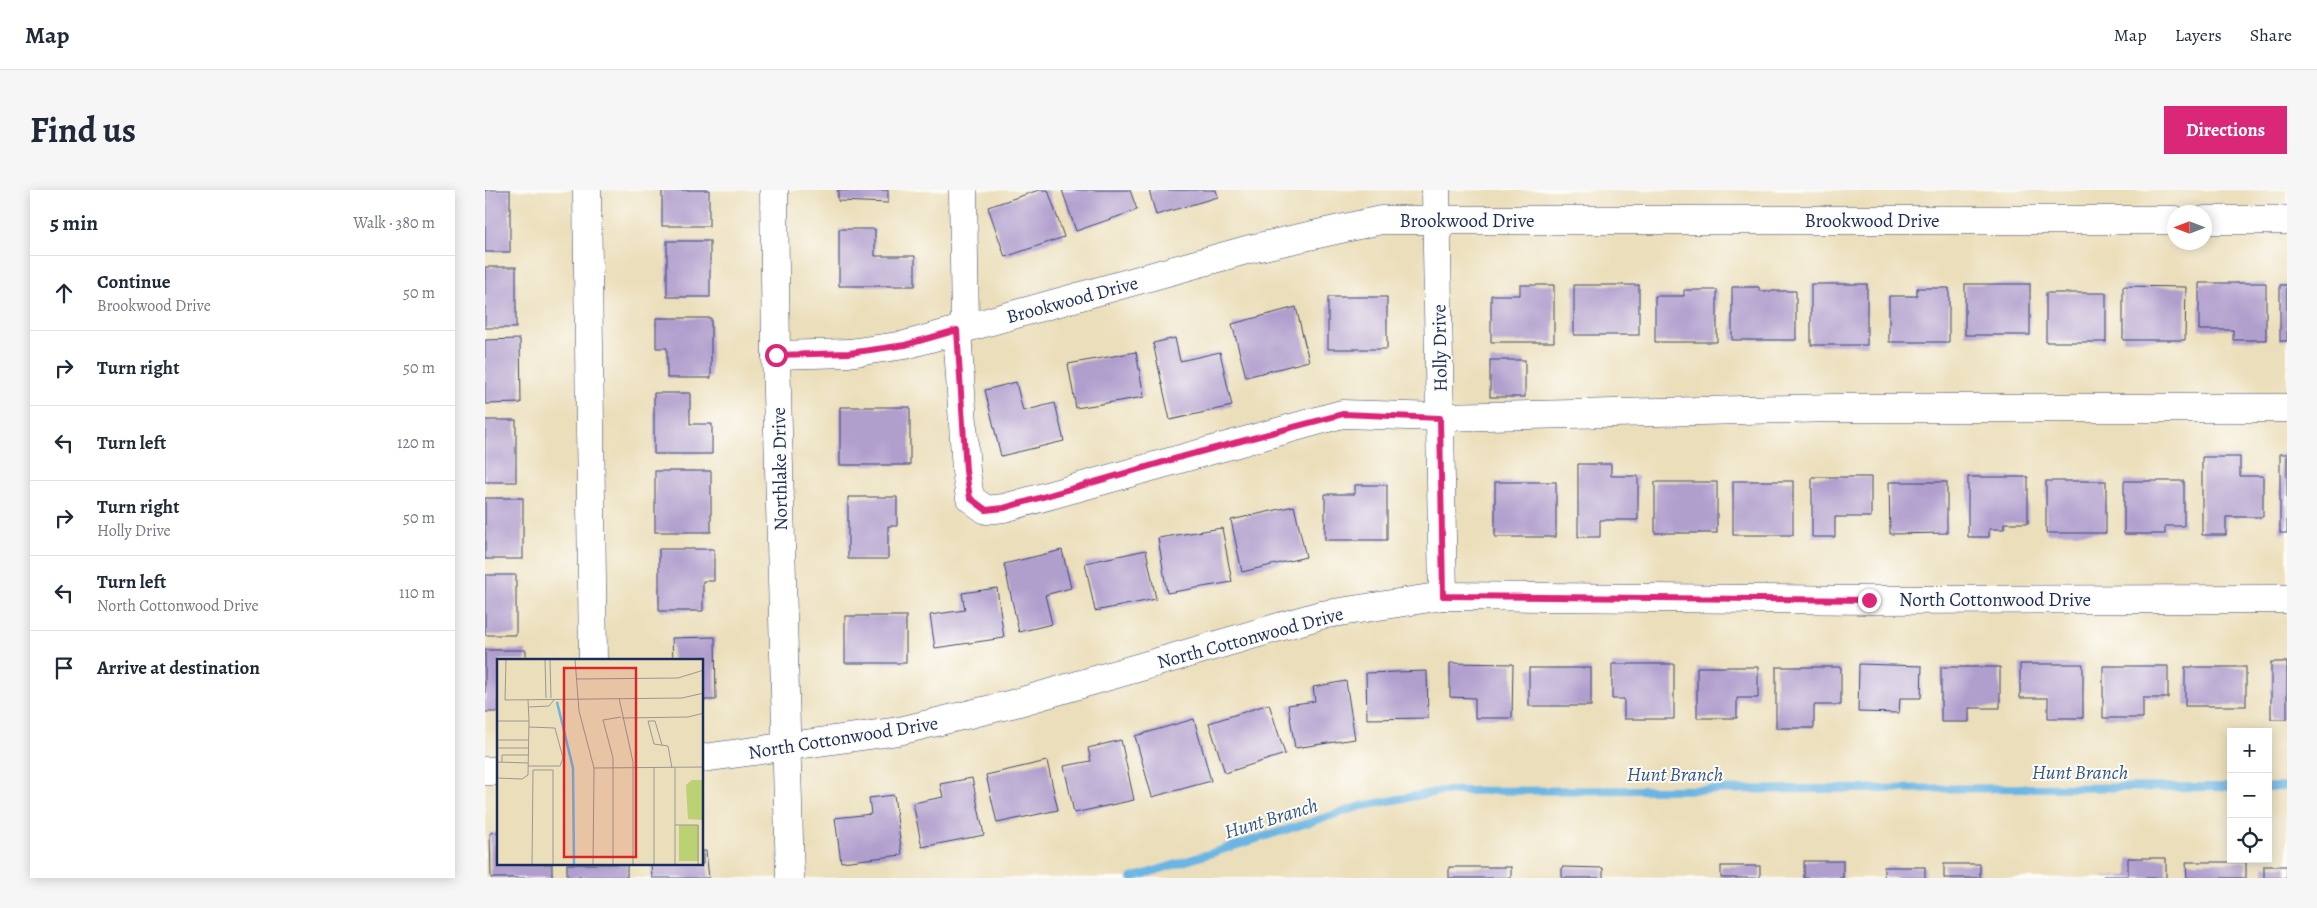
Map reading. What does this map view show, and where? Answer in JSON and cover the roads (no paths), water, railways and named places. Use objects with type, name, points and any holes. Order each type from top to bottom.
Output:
[{"type":"street","points":[[587,190],[593,659]]},
{"type":"street","name":"Northlake Drive","points":[[774,190],[776,355],[790,878]]},
{"type":"street","points":[[963,190],[961,329],[966,471],[970,498],[986,510],[1004,508],[1181,457],[1343,414],[1440,418],[1833,408],[2287,408]]},
{"type":"street","name":"Holly Drive","points":[[1436,190],[1443,596]]},
{"type":"street","name":"Brookwood Drive","points":[[776,355],[849,353],[905,345],[1250,249],[1381,220],[2167,220]]},
{"type":"street","points":[[2212,220],[2287,220]]},
{"type":"street","name":"North Cottonwood Drive","points":[[704,758],[899,732],[1012,704],[1321,615],[1443,596],[1859,600],[2287,599]]},
{"type":"waterway","name":"Hunt Branch","points":[[1132,878],[1362,806],[1442,791],[2227,787]]},
{"type":"waterway","name":"Hunt Branch","points":[[2272,787],[2287,787]]}]
